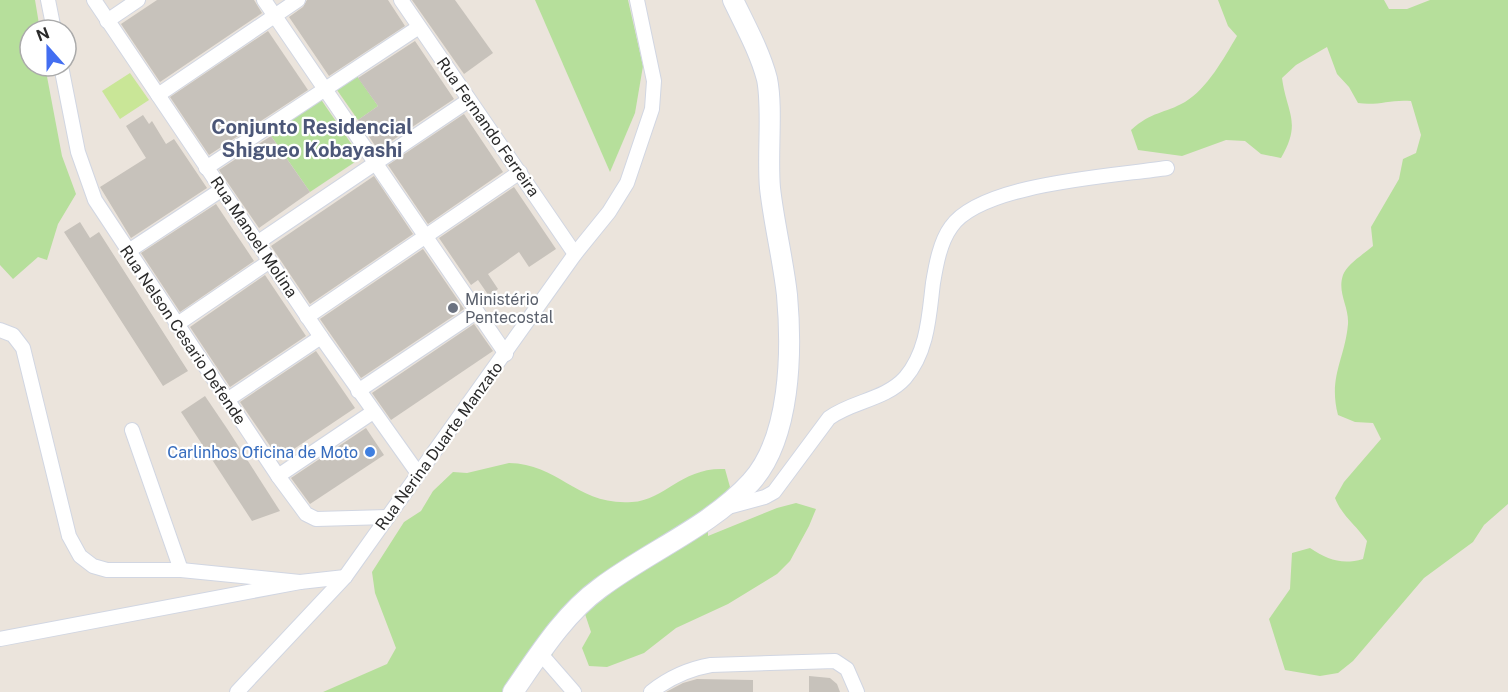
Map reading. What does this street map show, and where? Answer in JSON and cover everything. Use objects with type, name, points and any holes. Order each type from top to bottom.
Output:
[{"type":"street","points":[[48,0],[52,18]]},
{"type":"street","name":"Rua Manoel Molina","points":[[93,0],[372,412],[417,472]]},
{"type":"street","points":[[107,21],[138,0]]},
{"type":"street","points":[[264,0],[506,354]]},
{"type":"street","points":[[158,94],[298,0]]},
{"type":"street","name":"Rua Fernando Ferreira","points":[[401,0],[575,254]]},
{"type":"street","name":"Rua Nerina Duarte Manzato","points":[[237,692],[345,577],[417,472],[506,354],[575,254],[609,212],[627,183],[652,108],[654,81],[637,0]]},
{"type":"street","points":[[728,507],[753,480],[770,454],[783,413],[788,352],[787,295],[770,188],[767,82],[733,0]]},
{"type":"street","points":[[206,168],[419,27]]},
{"type":"street","name":"Rua Nelson Cesario Defende","points":[[64,78],[87,184],[127,252],[306,514],[316,519],[388,517]]},
{"type":"street","points":[[257,243],[469,100]]},
{"type":"street","points":[[513,692],[540,653],[571,615],[597,589],[642,558],[728,507],[765,497],[774,492],[829,418],[841,409],[876,397],[905,378],[927,331],[933,281],[945,238],[961,215],[987,201],[1028,189],[1167,168]]},
{"type":"street","points":[[307,317],[427,238],[520,172]]},
{"type":"street","points":[[127,252],[221,190]]},
{"type":"street","points":[[176,325],[270,261]]},
{"type":"street","points":[[358,391],[476,312]]},
{"type":"street","points":[[0,330],[14,335],[23,348],[69,536],[80,556],[93,566],[107,570],[182,570],[300,582]]},
{"type":"street","points":[[227,400],[321,337]]},
{"type":"street","points":[[278,476],[372,412]]},
{"type":"street","points":[[132,430],[182,570]]},
{"type":"street","points":[[0,639],[300,582],[345,577]]},
{"type":"street","points":[[540,653],[574,692]]},
{"type":"street","points":[[651,692],[669,678],[694,668],[711,665],[835,661],[847,669],[857,692]]},
{"type":"green space","points":[[0,0],[35,0],[38,18],[18,18],[18,78],[47,78],[62,156],[76,194],[58,224],[47,260],[38,257],[13,279],[0,265]]},
{"type":"green space","points":[[535,0],[628,0],[643,66],[635,113],[610,172]]},
{"type":"green space","points":[[1218,0],[1384,0],[1389,9],[1407,9],[1430,0],[1508,0],[1508,504],[1484,525],[1473,542],[1424,578],[1353,661],[1338,673],[1320,676],[1285,670],[1269,619],[1290,589],[1292,553],[1310,548],[1335,560],[1348,562],[1363,559],[1367,541],[1345,515],[1335,498],[1344,482],[1381,439],[1373,423],[1355,422],[1338,415],[1335,402],[1336,379],[1348,324],[1341,288],[1343,275],[1348,267],[1373,246],[1371,227],[1399,179],[1403,159],[1416,153],[1421,135],[1411,101],[1358,103],[1349,87],[1337,74],[1327,47],[1296,65],[1282,78],[1292,126],[1291,135],[1281,158],[1261,154],[1245,141],[1226,140],[1182,156],[1138,150],[1131,130],[1145,119],[1185,102],[1201,89],[1237,36],[1228,26]]},
{"type":"green space","points":[[130,73],[149,100],[120,119],[102,91]]},
{"type":"green space","points":[[357,76],[378,106],[358,120],[337,90]]},
{"type":"green space","points":[[320,98],[361,158],[310,192],[269,133]]},
{"type":"green space","points":[[509,463],[542,470],[582,492],[613,502],[644,500],[697,473],[725,469],[730,487],[708,518],[708,536],[777,508],[796,503],[816,509],[790,561],[777,574],[728,604],[676,628],[644,653],[607,667],[589,666],[582,648],[591,632],[585,614],[559,639],[552,656],[536,665],[507,692],[323,692],[387,664],[396,648],[375,593],[372,572],[404,522],[421,511],[433,491],[453,472],[467,473]]},
{"type":"building","points":[[157,0],[254,0],[262,13],[160,82],[121,24]]},
{"type":"building","points":[[307,0],[388,0],[405,26],[329,76],[289,17],[303,7]]},
{"type":"building","points":[[412,0],[455,0],[493,53],[464,74]]},
{"type":"building","points":[[268,31],[308,90],[209,155],[170,97]]},
{"type":"building","points":[[415,41],[454,99],[378,150],[358,120],[378,106],[358,78]]},
{"type":"building","points":[[464,114],[503,172],[428,224],[388,165]]},
{"type":"building","points":[[143,115],[149,124],[152,121],[166,144],[174,139],[207,188],[131,238],[100,187],[146,158],[126,126]]},
{"type":"building","points":[[271,136],[310,192],[259,228],[219,170]]},
{"type":"building","points":[[374,176],[413,234],[310,304],[271,246]]},
{"type":"building","points":[[514,187],[556,249],[529,267],[519,252],[488,274],[498,289],[489,296],[478,280],[471,285],[439,238]]},
{"type":"building","points":[[216,204],[254,261],[180,312],[141,253]]},
{"type":"building","points":[[80,222],[90,238],[99,232],[188,371],[163,386],[64,232]]},
{"type":"building","points":[[423,249],[464,309],[361,378],[320,319]]},
{"type":"building","points":[[265,275],[306,336],[230,387],[190,327]]},
{"type":"building","points":[[474,324],[493,351],[391,420],[372,393]]},
{"type":"building","points":[[316,351],[355,408],[279,459],[240,402]]},
{"type":"building","points":[[205,396],[280,511],[252,521],[181,412]]},
{"type":"building","points":[[366,428],[384,455],[310,504],[291,478]]},
{"type":"building","points":[[809,676],[830,678],[837,684],[840,692],[809,692]]},
{"type":"building","points":[[697,679],[753,680],[753,692],[666,692]]},
{"type":"place","name":"Ministério Pentecostal","points":[[453,308]]},
{"type":"place","name":"Carlinhos Oficina de Moto","points":[[370,452]]},
{"type":"district","name":"Conjunto Residencial Shigueo Kobayashi","points":[[312,138]]}]
